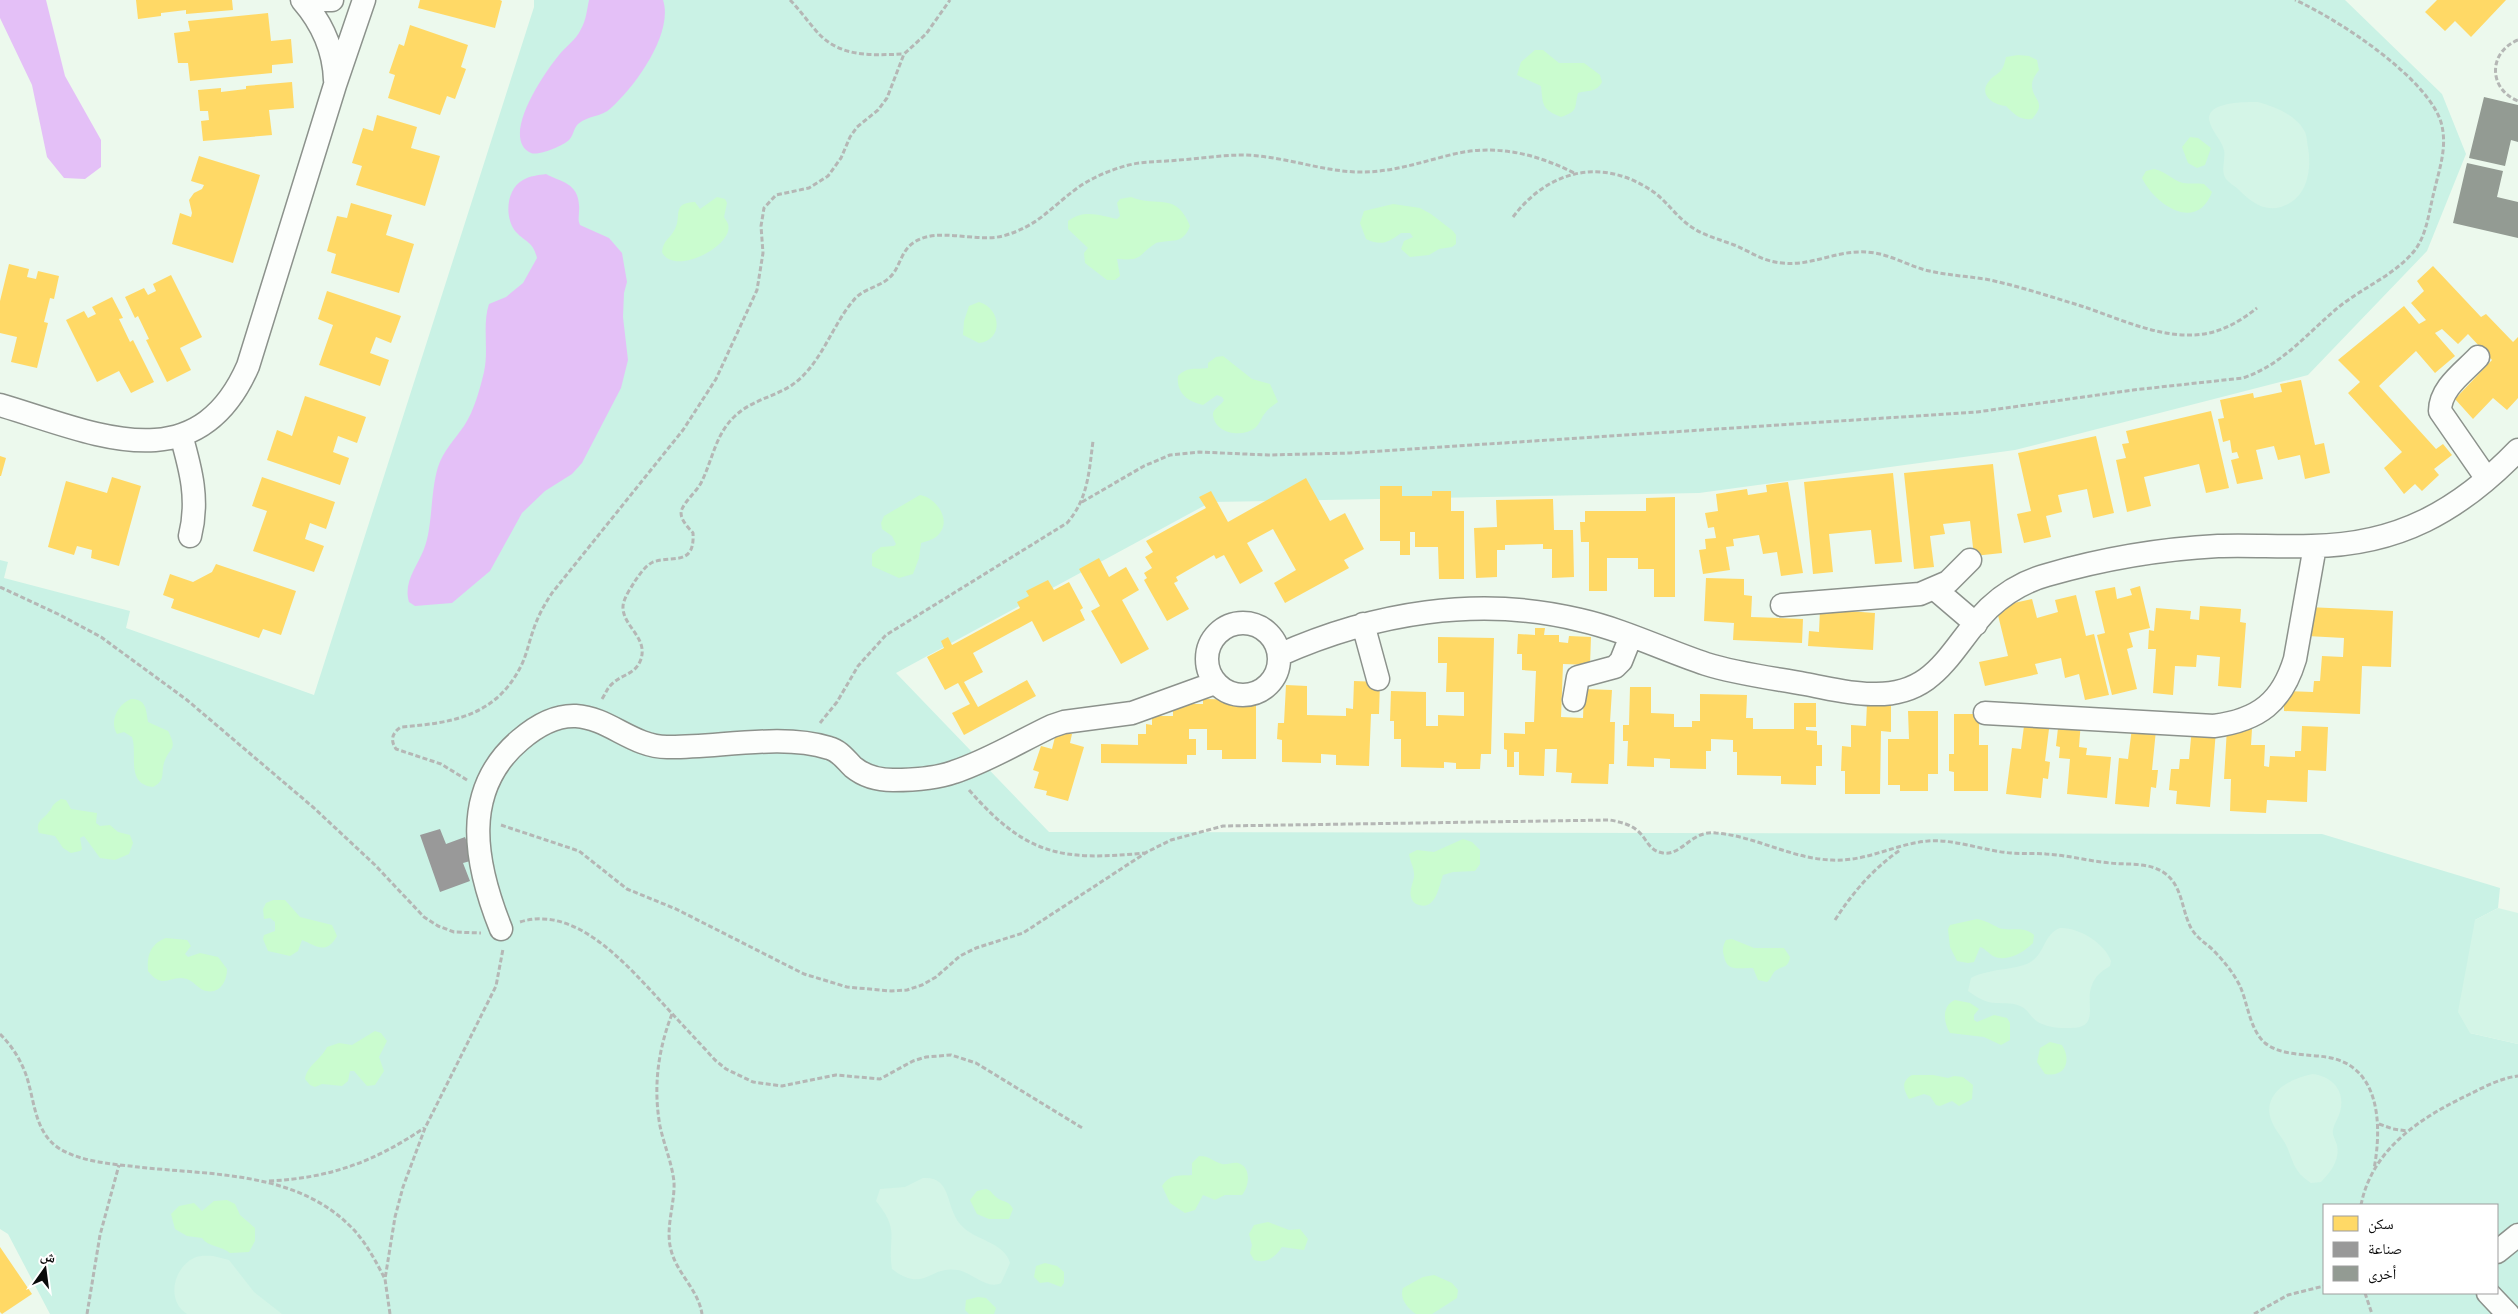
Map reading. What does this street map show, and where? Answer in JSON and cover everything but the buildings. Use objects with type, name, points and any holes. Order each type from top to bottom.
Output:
[{"type":"street","points":[[302,0],[320,24],[327,38],[335,69],[335,85]]},
{"type":"street","points":[[308,0],[332,0]]},
{"type":"street","points":[[0,405],[125,441],[163,440],[181,435],[199,427],[215,415],[240,385],[248,366],[335,85],[364,0]]},
{"type":"street","points":[[2478,357],[2446,390],[2442,396],[2440,411],[2487,479]]},
{"type":"street","points":[[181,435],[195,494],[190,536]]},
{"type":"street","points":[[1279,655],[1320,637],[1363,624],[1435,611],[1508,610],[1581,620],[1725,669],[1854,693],[1888,694],[1921,684],[1935,675],[1976,624],[2000,598],[2031,580],[2124,557],[2219,546],[2314,546],[2378,539],[2409,530],[2438,516],[2464,498],[2518,450]]},
{"type":"street","points":[[1985,713],[2214,726],[2233,723],[2251,717],[2267,707],[2280,693],[2289,677],[2295,659],[2314,546]]},
{"type":"street","points":[[1782,605],[1920,594],[1948,582],[1970,560]]},
{"type":"street","points":[[1935,589],[1976,624]]},
{"type":"street","points":[[1246,623],[1258,626],[1268,633],[1275,643],[1279,655],[1279,666],[1275,677],[1268,686],[1246,696],[1224,691],[1215,683],[1209,673],[1206,661],[1208,648],[1213,637],[1228,626],[1246,623]]},
{"type":"street","points":[[1363,624],[1378,679]]},
{"type":"street","points":[[1574,700],[1578,676],[1615,668],[1621,661],[1631,636]]},
{"type":"street","points":[[501,929],[484,879],[479,847],[478,818],[483,792],[496,766],[504,755],[536,728],[562,718],[588,718],[639,742],[665,747],[755,742],[793,743],[830,748],[839,752],[862,772],[881,779],[929,778],[954,772],[1052,726],[1070,721],[1132,713],[1215,683]]},
{"type":"street","points":[[2498,1251],[2518,1235]]},
{"type":"street","points":[[2489,1294],[2508,1314]]},
{"type":"path","points":[[790,0],[822,36],[843,50],[868,54],[904,54]]},
{"type":"path","points":[[483,792],[441,764],[396,750],[392,744],[392,736],[395,730],[401,727],[445,722],[480,711],[493,702],[514,678],[522,665],[541,611],[552,594],[683,430],[716,379],[756,290],[763,253],[761,226],[764,208],[776,195],[809,188],[828,176],[841,158],[850,136],[878,110],[887,98],[904,54],[926,34],[950,0]]},
{"type":"path","points":[[1082,502],[1144,466],[1170,455],[1185,453],[1268,455],[1350,453],[1926,417],[2037,405],[2133,390],[2243,378],[2257,373],[2280,360],[2336,309],[2358,292],[2394,270],[2416,249],[2424,235],[2445,148],[2442,123],[2430,100],[2422,91],[2366,42],[2335,21],[2296,0]]},
{"type":"path","points":[[2518,40],[2506,48],[2499,57],[2496,68],[2496,79],[2501,90],[2518,101]]},
{"type":"path","points":[[588,718],[608,688],[637,666],[642,649],[640,640],[625,615],[623,606],[627,594],[645,567],[662,560],[677,560],[683,557],[692,546],[693,533],[683,520],[682,509],[702,481],[715,443],[724,428],[750,404],[780,392],[804,374],[852,302],[865,290],[889,279],[903,253],[911,244],[921,238],[932,235],[981,239],[1016,232],[1048,215],[1077,188],[1093,178],[1130,165],[1149,162],[1240,154],[1287,160],[1334,170],[1360,172],[1411,166],[1455,154],[1496,150],[1537,156],[1574,174]]},
{"type":"path","points":[[1513,216],[1534,194],[1560,178],[1574,174],[1604,172],[1632,180],[1656,194],[1688,225],[1701,233],[1780,263],[1816,262],[1844,253],[1874,253],[1925,270],[2008,284],[2174,334],[2210,333],[2243,319],[2257,308]]},
{"type":"path","points":[[793,743],[808,734],[824,719],[837,702],[858,666],[886,635],[1056,531],[1075,514],[1086,490],[1093,441]]},
{"type":"path","points":[[0,587],[60,615],[101,637],[187,700],[314,808],[375,865],[424,917],[438,926],[454,932],[470,934],[501,929],[525,921],[550,921],[573,927],[594,938],[616,955],[715,1060],[753,1082],[782,1086],[836,1074],[872,1080],[880,1079],[913,1061],[938,1055],[951,1056],[976,1064],[1084,1129]]},
{"type":"path","points":[[954,772],[992,815],[1008,829],[1045,848],[1086,857],[1147,852]]},
{"type":"path","points":[[478,818],[579,851],[627,889],[676,909],[804,974],[825,982],[869,990],[907,990],[922,985],[936,977],[960,956],[976,948],[1023,933],[1147,852],[1171,840],[1223,826],[1610,820],[1630,826],[1638,831],[1654,849],[1668,853],[1675,852],[1696,836],[1716,833],[1818,860],[1868,858],[1916,843],[1946,841],[2012,853],[2047,854],[2105,863],[2146,866],[2165,874],[2178,890],[2193,931],[2220,958],[2238,983],[2256,1033],[2261,1040],[2274,1049],[2329,1057],[2351,1065],[2367,1082],[2379,1124],[2374,1169],[2361,1204]]},
{"type":"path","points":[[1835,920],[1863,882],[1904,847]]},
{"type":"path","points":[[390,1314],[385,1279],[395,1217],[413,1157],[425,1128],[496,986],[503,947],[501,929]]},
{"type":"path","points":[[672,1014],[660,1051],[657,1089],[660,1126],[674,1181],[674,1199],[669,1232],[670,1248],[674,1262],[697,1295],[702,1314]]},
{"type":"path","points":[[0,1034],[17,1055],[25,1071],[38,1122],[46,1136],[58,1148],[73,1156],[118,1165],[265,1181],[299,1179],[333,1173],[373,1158],[425,1128]]},
{"type":"path","points":[[2374,1169],[2407,1131],[2429,1115],[2468,1094],[2501,1080],[2518,1076]]},
{"type":"path","points":[[2379,1124],[2407,1131]]},
{"type":"path","points":[[87,1314],[100,1235],[118,1165]]},
{"type":"path","points":[[265,1181],[296,1190],[325,1205],[343,1220],[370,1250],[385,1279]]},
{"type":"path","points":[[2254,1314],[2288,1295],[2323,1286]]},
{"type":"path","points":[[2365,1294],[2372,1314]]},
{"type":"shaded area","points":[[0,0],[46,0],[65,76],[101,140],[101,167],[85,179],[64,178],[47,157],[32,85],[0,18]]},
{"type":"shaded area","points":[[534,0],[2345,0],[2442,94],[2466,154],[2427,251],[2308,375],[2015,450],[1699,493],[1211,502],[896,673],[1049,832],[2322,834],[2500,888],[2498,908],[2475,920],[2470,1033],[2518,1044],[2518,1314],[50,1314],[8,1234],[0,1229],[0,560],[8,562],[4,578],[130,611],[126,628],[314,695],[534,7]]},
{"type":"shaded area","points":[[589,0],[663,0],[665,13],[658,43],[631,87],[611,108],[578,124],[571,138],[562,145],[545,152],[531,153],[522,145],[520,134],[522,120],[544,75],[552,63],[579,33],[584,22]]},
{"type":"shaded area","points":[[2258,102],[2291,116],[2301,126],[2306,135],[2309,165],[2306,183],[2297,198],[2281,207],[2268,208],[2257,204],[2247,198],[2226,179],[2223,172],[2224,150],[2210,123],[2209,116],[2213,110],[2219,107],[2227,104]]},
{"type":"shaded area","points":[[546,174],[568,184],[576,192],[580,225],[609,238],[622,253],[627,282],[624,293],[623,317],[628,360],[621,388],[582,463],[572,474],[545,491],[522,513],[490,571],[452,603],[415,606],[409,602],[409,581],[427,540],[435,477],[440,461],[468,420],[481,386],[486,355],[486,320],[489,304],[506,297],[523,283],[537,258],[531,245],[512,226],[508,212],[510,197],[517,184],[523,180]]},
{"type":"shaded area","points":[[2498,908],[2518,913],[2518,1044],[2470,1033],[2458,1012],[2475,920]]},
{"type":"shaded area","points":[[2060,928],[2075,930],[2090,937],[2103,948],[2111,961],[2110,966],[2099,974],[2092,985],[2089,1019],[2085,1024],[2069,1028],[2049,1026],[2035,1020],[2019,1005],[1988,1002],[1968,991],[1971,978],[1987,972],[2020,966],[2032,961],[2040,953],[2051,934]]},
{"type":"shaded area","points":[[2313,1074],[2333,1082],[2340,1093],[2341,1107],[2333,1132],[2338,1150],[2336,1161],[2321,1182],[2311,1183],[2305,1179],[2295,1166],[2286,1145],[2273,1125],[2269,1112],[2270,1103],[2279,1089],[2295,1079]]},
{"type":"shaded area","points":[[923,1178],[939,1182],[947,1193],[955,1217],[966,1230],[995,1245],[1007,1256],[1010,1263],[1001,1283],[996,1285],[985,1283],[958,1270],[940,1271],[920,1279],[912,1279],[892,1269],[891,1227],[884,1211],[876,1201],[880,1189],[905,1187]]},
{"type":"shaded area","points":[[213,1256],[229,1260],[254,1292],[282,1314],[187,1314],[176,1301],[174,1293],[177,1277],[181,1269],[194,1258]]},
{"type":"sand","points":[[1535,50],[1543,50],[1559,63],[1584,63],[1600,75],[1602,82],[1600,86],[1594,90],[1578,93],[1575,108],[1571,113],[1561,117],[1550,112],[1542,98],[1541,86],[1517,75],[1521,62]]},
{"type":"sand","points":[[2029,56],[2037,60],[2039,70],[2033,79],[2032,85],[2039,108],[2032,119],[2024,119],[2006,106],[1992,101],[1988,98],[1985,90],[1986,85],[2002,69],[2006,57]]},
{"type":"sand","points":[[2190,137],[2198,138],[2211,148],[2205,165],[2197,168],[2188,163],[2182,147]]},
{"type":"sand","points":[[2154,169],[2183,183],[2204,184],[2212,192],[2205,204],[2197,211],[2187,213],[2176,211],[2156,197],[2142,178],[2146,171]]},
{"type":"sand","points":[[717,197],[725,199],[727,203],[724,217],[728,224],[728,233],[722,241],[702,256],[690,260],[678,261],[668,259],[662,252],[665,242],[675,229],[680,208],[688,203],[695,202],[700,209]]},
{"type":"sand","points":[[1131,197],[1172,204],[1185,215],[1190,226],[1180,239],[1156,243],[1136,258],[1117,259],[1120,276],[1115,280],[1107,280],[1085,263],[1084,253],[1088,248],[1068,229],[1068,221],[1074,217],[1086,214],[1117,219],[1120,216],[1117,203],[1120,199]]},
{"type":"sand","points":[[1393,204],[1420,208],[1431,214],[1453,231],[1456,235],[1456,244],[1452,247],[1439,249],[1429,255],[1410,257],[1401,249],[1404,241],[1413,237],[1410,233],[1401,233],[1392,239],[1380,243],[1366,239],[1360,223],[1364,211]]},
{"type":"sand","points":[[979,302],[986,305],[992,311],[997,324],[993,336],[987,341],[979,343],[963,335],[964,321],[969,306]]},
{"type":"sand","points":[[1223,356],[1252,379],[1270,384],[1278,402],[1267,411],[1257,426],[1250,431],[1243,433],[1230,432],[1219,426],[1215,421],[1213,413],[1224,400],[1222,397],[1217,395],[1203,405],[1192,402],[1184,396],[1179,387],[1178,376],[1182,373],[1189,370],[1208,368],[1208,363],[1216,357]]},
{"type":"sand","points":[[920,495],[926,497],[937,506],[943,518],[943,525],[936,537],[921,543],[919,558],[913,574],[899,578],[872,566],[872,554],[881,547],[894,546],[896,544],[892,536],[882,529],[881,523],[884,516]]},
{"type":"sand","points":[[136,699],[142,703],[146,709],[148,722],[168,731],[173,745],[164,764],[162,779],[153,787],[144,785],[136,774],[132,737],[124,732],[117,734],[115,729],[114,719],[116,714],[126,701]]},
{"type":"sand","points":[[61,799],[66,800],[71,809],[97,813],[96,823],[100,826],[110,825],[118,832],[130,835],[133,843],[129,854],[115,860],[100,858],[84,836],[80,838],[82,849],[71,853],[63,848],[55,836],[39,833],[38,826],[40,822],[53,805]]},
{"type":"sand","points":[[1463,839],[1472,842],[1480,850],[1480,864],[1475,871],[1453,872],[1443,875],[1433,901],[1425,906],[1416,904],[1411,894],[1414,874],[1409,854],[1417,850],[1434,852]]},
{"type":"sand","points":[[273,900],[285,900],[300,917],[332,925],[337,936],[329,946],[325,947],[316,946],[302,940],[298,951],[290,956],[268,951],[263,939],[264,935],[275,931],[275,922],[270,918],[264,919],[263,909],[266,903]]},
{"type":"sand","points":[[1977,919],[1999,928],[2026,930],[2034,935],[2033,943],[2015,956],[1998,958],[1980,947],[1974,962],[1957,961],[1950,947],[1948,929],[1950,925]]},
{"type":"sand","points":[[166,938],[187,940],[191,946],[185,954],[188,957],[200,953],[218,957],[227,969],[224,983],[221,987],[214,991],[209,991],[203,990],[187,979],[176,978],[163,981],[154,977],[148,971],[149,956],[153,947]]},
{"type":"sand","points":[[1732,939],[1754,948],[1784,948],[1790,957],[1789,961],[1786,965],[1775,971],[1767,982],[1758,980],[1753,968],[1734,968],[1728,965],[1723,952],[1726,940]]},
{"type":"sand","points":[[1955,1000],[1970,1003],[1979,1009],[1974,1015],[1974,1020],[1977,1022],[1994,1015],[2007,1018],[2010,1023],[2010,1040],[2001,1045],[1984,1037],[1950,1033],[1946,1024],[1945,1014],[1948,1006]]},
{"type":"sand","points":[[375,1031],[381,1033],[387,1041],[379,1057],[384,1071],[375,1085],[367,1086],[354,1071],[350,1071],[348,1081],[342,1086],[322,1084],[315,1087],[310,1085],[305,1079],[308,1070],[327,1047],[339,1043],[352,1045]]},
{"type":"sand","points":[[2050,1042],[2062,1045],[2066,1057],[2065,1067],[2062,1071],[2052,1075],[2045,1074],[2037,1062],[2040,1048]]},
{"type":"sand","points":[[1912,1075],[1933,1075],[1948,1078],[1954,1076],[1963,1077],[1973,1085],[1972,1099],[1959,1106],[1952,1101],[1940,1106],[1936,1105],[1930,1096],[1924,1094],[1909,1099],[1904,1083]]},
{"type":"sand","points":[[1199,1156],[1222,1164],[1238,1163],[1242,1165],[1246,1169],[1248,1182],[1242,1195],[1225,1195],[1215,1200],[1203,1195],[1195,1210],[1185,1213],[1170,1203],[1162,1186],[1172,1177],[1192,1175],[1192,1163]]},
{"type":"sand","points":[[986,1189],[998,1199],[1007,1202],[1011,1206],[1013,1209],[1009,1219],[989,1219],[977,1214],[970,1200],[977,1191]]},
{"type":"sand","points":[[227,1200],[235,1204],[240,1215],[255,1228],[255,1241],[249,1252],[230,1253],[208,1243],[202,1238],[187,1236],[175,1229],[171,1214],[179,1206],[194,1203],[202,1211],[214,1201]]},
{"type":"sand","points":[[1268,1222],[1289,1230],[1300,1229],[1308,1239],[1304,1250],[1282,1247],[1270,1259],[1263,1261],[1254,1260],[1250,1253],[1252,1245],[1249,1234],[1254,1225]]},
{"type":"sand","points":[[1045,1263],[1057,1266],[1064,1272],[1064,1283],[1061,1287],[1048,1282],[1040,1283],[1034,1277],[1036,1266]]},
{"type":"sand","points":[[1434,1275],[1452,1283],[1458,1290],[1457,1298],[1432,1314],[1416,1314],[1407,1306],[1403,1299],[1403,1288],[1423,1277]]},
{"type":"sand","points":[[978,1297],[986,1298],[996,1308],[994,1314],[969,1314],[965,1310],[966,1300]]}]
